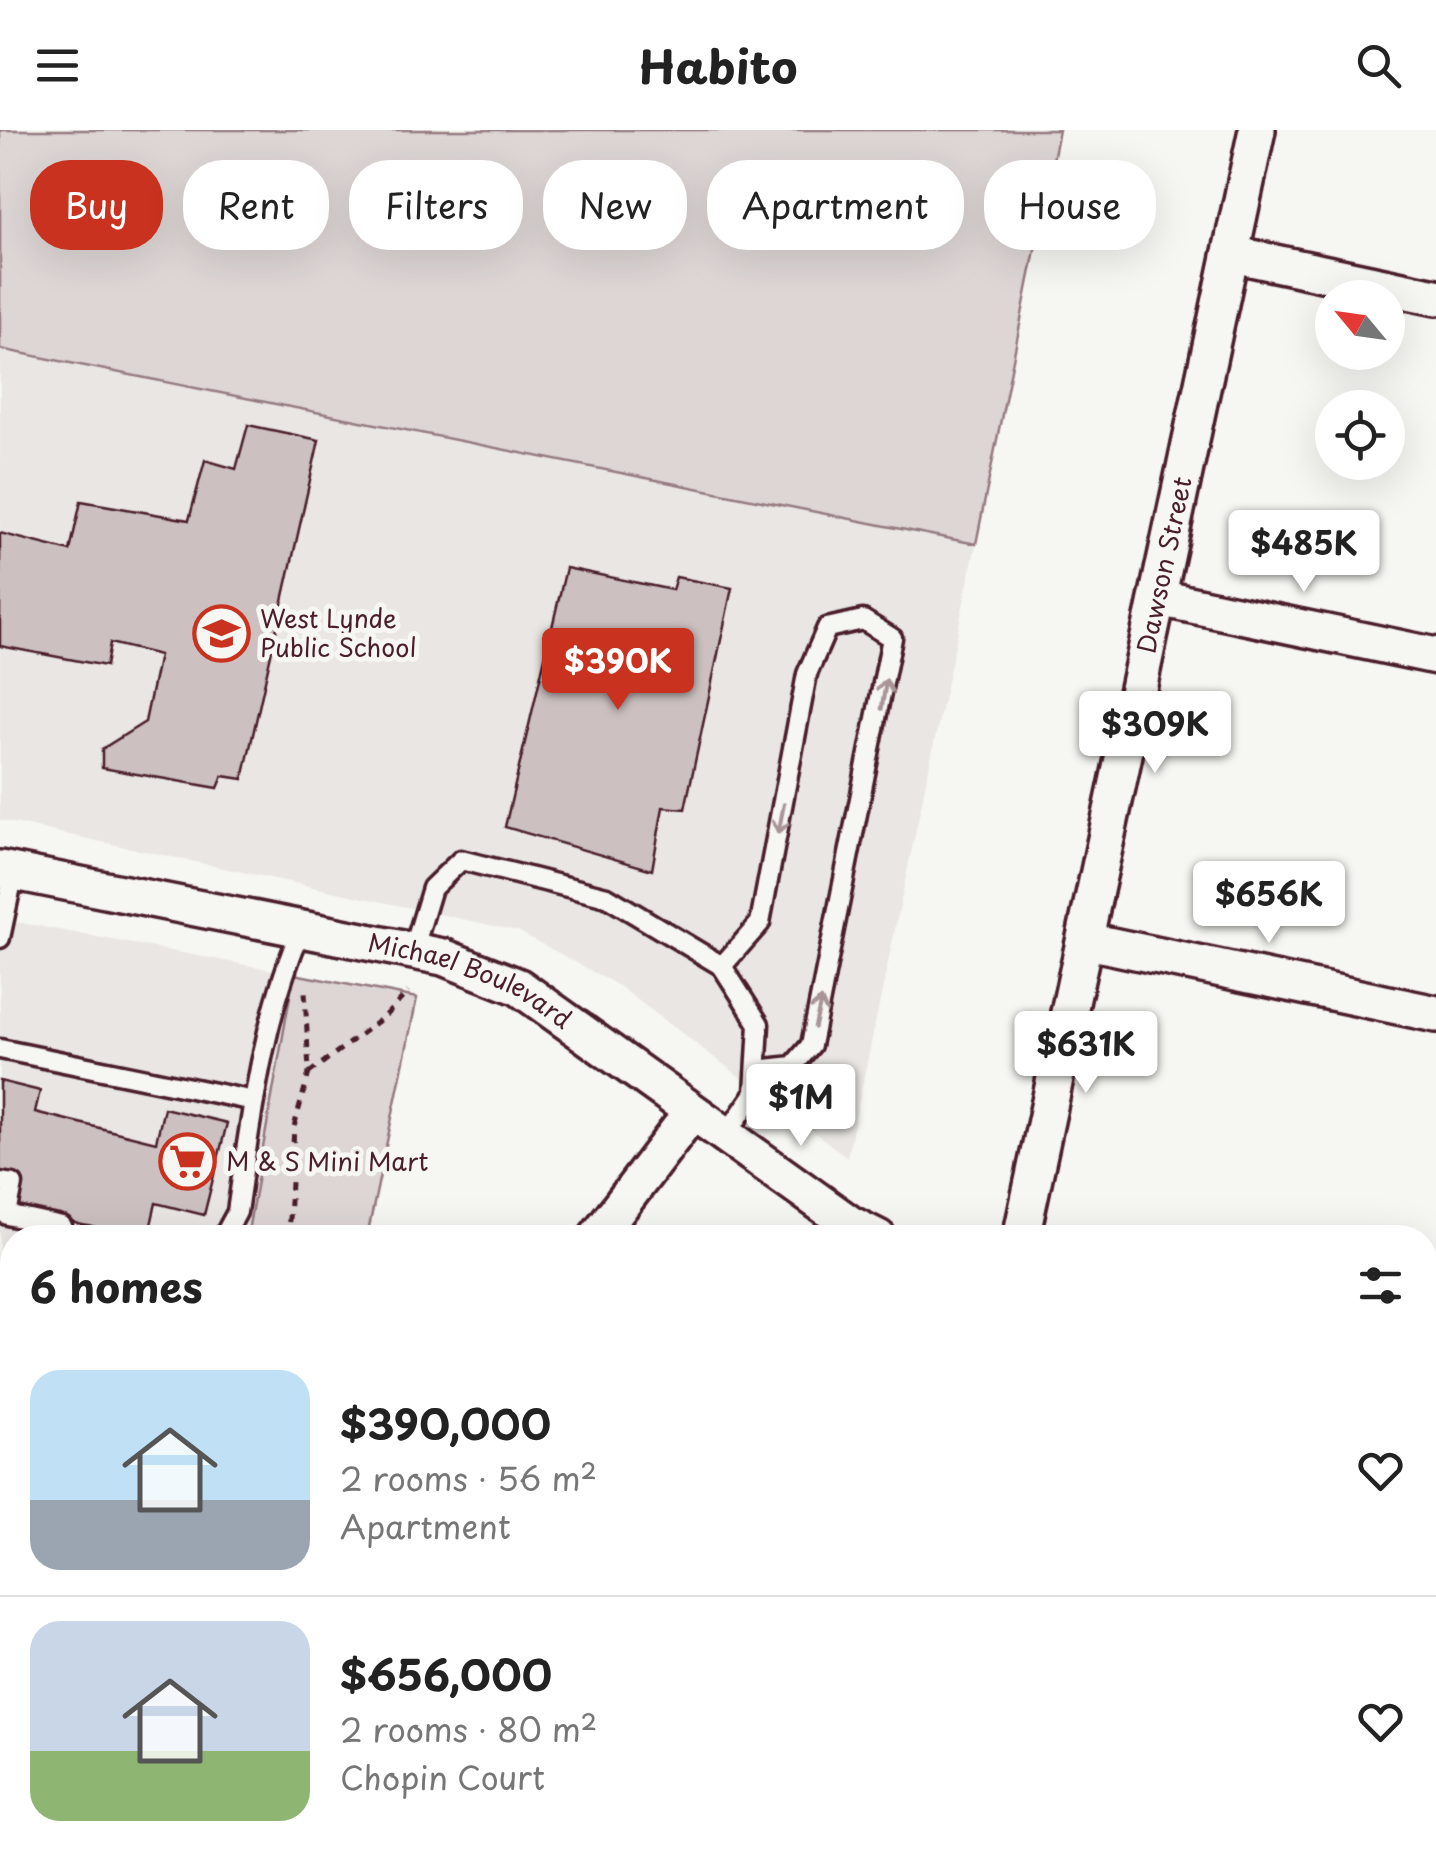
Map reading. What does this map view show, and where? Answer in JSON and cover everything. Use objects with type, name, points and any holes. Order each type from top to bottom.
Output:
[{"type":"street","name":"Dawson Street","points":[[1024,1225],[1088,941],[1258,130]]},
{"type":"street","points":[[1232,254],[1436,297]]},
{"type":"street","points":[[1159,598],[1436,656]]},
{"type":"street","name":"Michael Boulevard","points":[[7,871],[444,957],[518,987],[852,1225]]},
{"type":"street","points":[[1088,941],[1436,1014]]},
{"type":"street","points":[[606,1225],[692,1112]]},
{"type":"lane","points":[[722,966],[760,923],[807,674],[827,628],[863,620],[892,638],[811,1046],[793,1066],[756,1070]]},
{"type":"lane","points":[[413,951],[432,888],[461,860],[608,897],[722,966],[759,1024],[755,1093],[726,1135]]},
{"type":"lane","points":[[0,938],[7,871]]},
{"type":"lane","points":[[229,1225],[236,1212],[254,1100],[287,962],[302,928]]},
{"type":"lane","points":[[0,1049],[254,1100]]},
{"type":"lane","points":[[0,1182],[12,1184],[7,1214],[54,1225]]},
{"type":"path","points":[[289,1225],[294,1127],[310,1073],[304,973]]},
{"type":"path","points":[[310,1073],[386,1016],[408,992]]},
{"type":"shaded area","points":[[0,130],[1059,130],[1053,160],[984,160],[984,250],[1035,250],[976,544],[0,349]]},
{"type":"shaded area","points":[[0,349],[976,544],[847,1157],[619,986],[518,931],[0,820]]},
{"type":"shaded area","points":[[0,919],[294,974],[249,1225],[0,1225]]},
{"type":"shaded area","points":[[294,974],[417,998],[370,1225],[249,1225]]},
{"type":"building","points":[[248,425],[319,440],[243,779],[223,776],[218,788],[102,768],[102,749],[145,722],[159,655],[110,643],[106,666],[0,646],[0,533],[70,551],[81,501],[189,520],[205,460],[236,469]]},
{"type":"building","points":[[566,568],[672,590],[676,577],[732,588],[685,809],[663,807],[652,870],[505,827]]},
{"type":"building","points":[[0,1081],[40,1091],[35,1112],[156,1142],[164,1108],[227,1123],[204,1215],[156,1203],[151,1225],[82,1225],[11,1207],[0,1175]]},
{"type":"place","name":"West Lynde Public School","points":[[221,633]]},
{"type":"place","name":"M & S Mini Mart","points":[[187,1162]]}]
